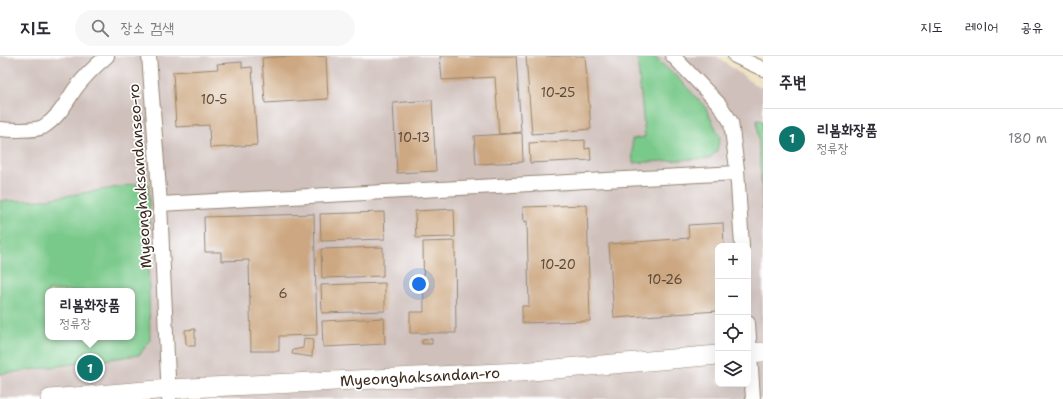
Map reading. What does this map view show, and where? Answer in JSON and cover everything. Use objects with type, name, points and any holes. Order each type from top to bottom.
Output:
[{"type":"street","points":[[0,129],[13,131],[42,128],[61,111],[75,89],[92,69],[107,56]]},
{"type":"street","name":"Myeonghaksandanseo-ro","points":[[149,56],[160,204],[169,394]]},
{"type":"street","points":[[673,56],[719,104],[731,122],[737,173],[742,243]]},
{"type":"street","points":[[735,56],[763,69]]},
{"type":"street","points":[[160,204],[737,173]]},
{"type":"street","points":[[751,338],[754,352],[753,399]]},
{"type":"street","name":"Myeonghaksandan-ro","points":[[50,399],[169,394],[520,372],[715,355]]},
{"type":"shaded area","points":[[0,56],[716,56],[758,87],[763,88],[763,399],[0,399]]},
{"type":"green space","points":[[637,56],[653,56],[682,82],[705,107],[720,137],[717,151],[710,158],[633,163],[632,139],[645,137]]},
{"type":"green space","points":[[757,120],[763,121],[763,210]]},
{"type":"green space","points":[[148,182],[150,213],[148,249],[150,341],[139,355],[0,374],[0,201],[41,200]]},
{"type":"building","points":[[326,56],[328,99],[265,103],[262,58]]},
{"type":"building","points":[[440,56],[516,56],[521,132],[499,134],[495,77],[442,80]]},
{"type":"building","points":[[526,56],[585,56],[591,129],[532,134]]},
{"type":"building","points":[[242,62],[242,68],[252,67],[257,145],[210,148],[209,125],[176,127],[173,72],[218,69],[217,64]]},
{"type":"building","points":[[432,100],[436,171],[397,173],[393,103]]},
{"type":"building","points":[[522,133],[523,162],[476,164],[474,136]]},
{"type":"building","points":[[585,140],[585,149],[590,148],[591,160],[530,163],[529,143]]},
{"type":"building","points":[[587,205],[590,321],[522,323],[522,306],[529,306],[527,221],[524,222],[523,207]]},
{"type":"building","points":[[454,209],[455,237],[416,238],[415,211]]},
{"type":"building","points":[[384,212],[385,239],[321,241],[320,214]]},
{"type":"building","points":[[314,214],[317,335],[279,336],[279,351],[251,351],[249,260],[221,261],[221,252],[205,252],[204,217]]},
{"type":"building","points":[[723,223],[724,243],[715,243],[715,311],[614,318],[609,244],[689,238],[688,225]]},
{"type":"building","points":[[455,241],[456,333],[410,333],[410,312],[424,312],[423,242]]},
{"type":"building","points":[[383,247],[383,276],[322,278],[321,249]]},
{"type":"building","points":[[385,283],[385,311],[322,313],[321,285]]},
{"type":"building","points":[[384,318],[385,344],[323,347],[322,321]]},
{"type":"building","points":[[195,329],[195,346],[188,346],[186,343],[185,330]]},
{"type":"building","points":[[304,338],[313,339],[312,357],[292,354],[293,350],[303,348]]},
{"type":"building","points":[[432,339],[432,344],[422,344],[422,340]]},
{"type":"place","name":"리봄화장품","points":[[90,368]]}]
